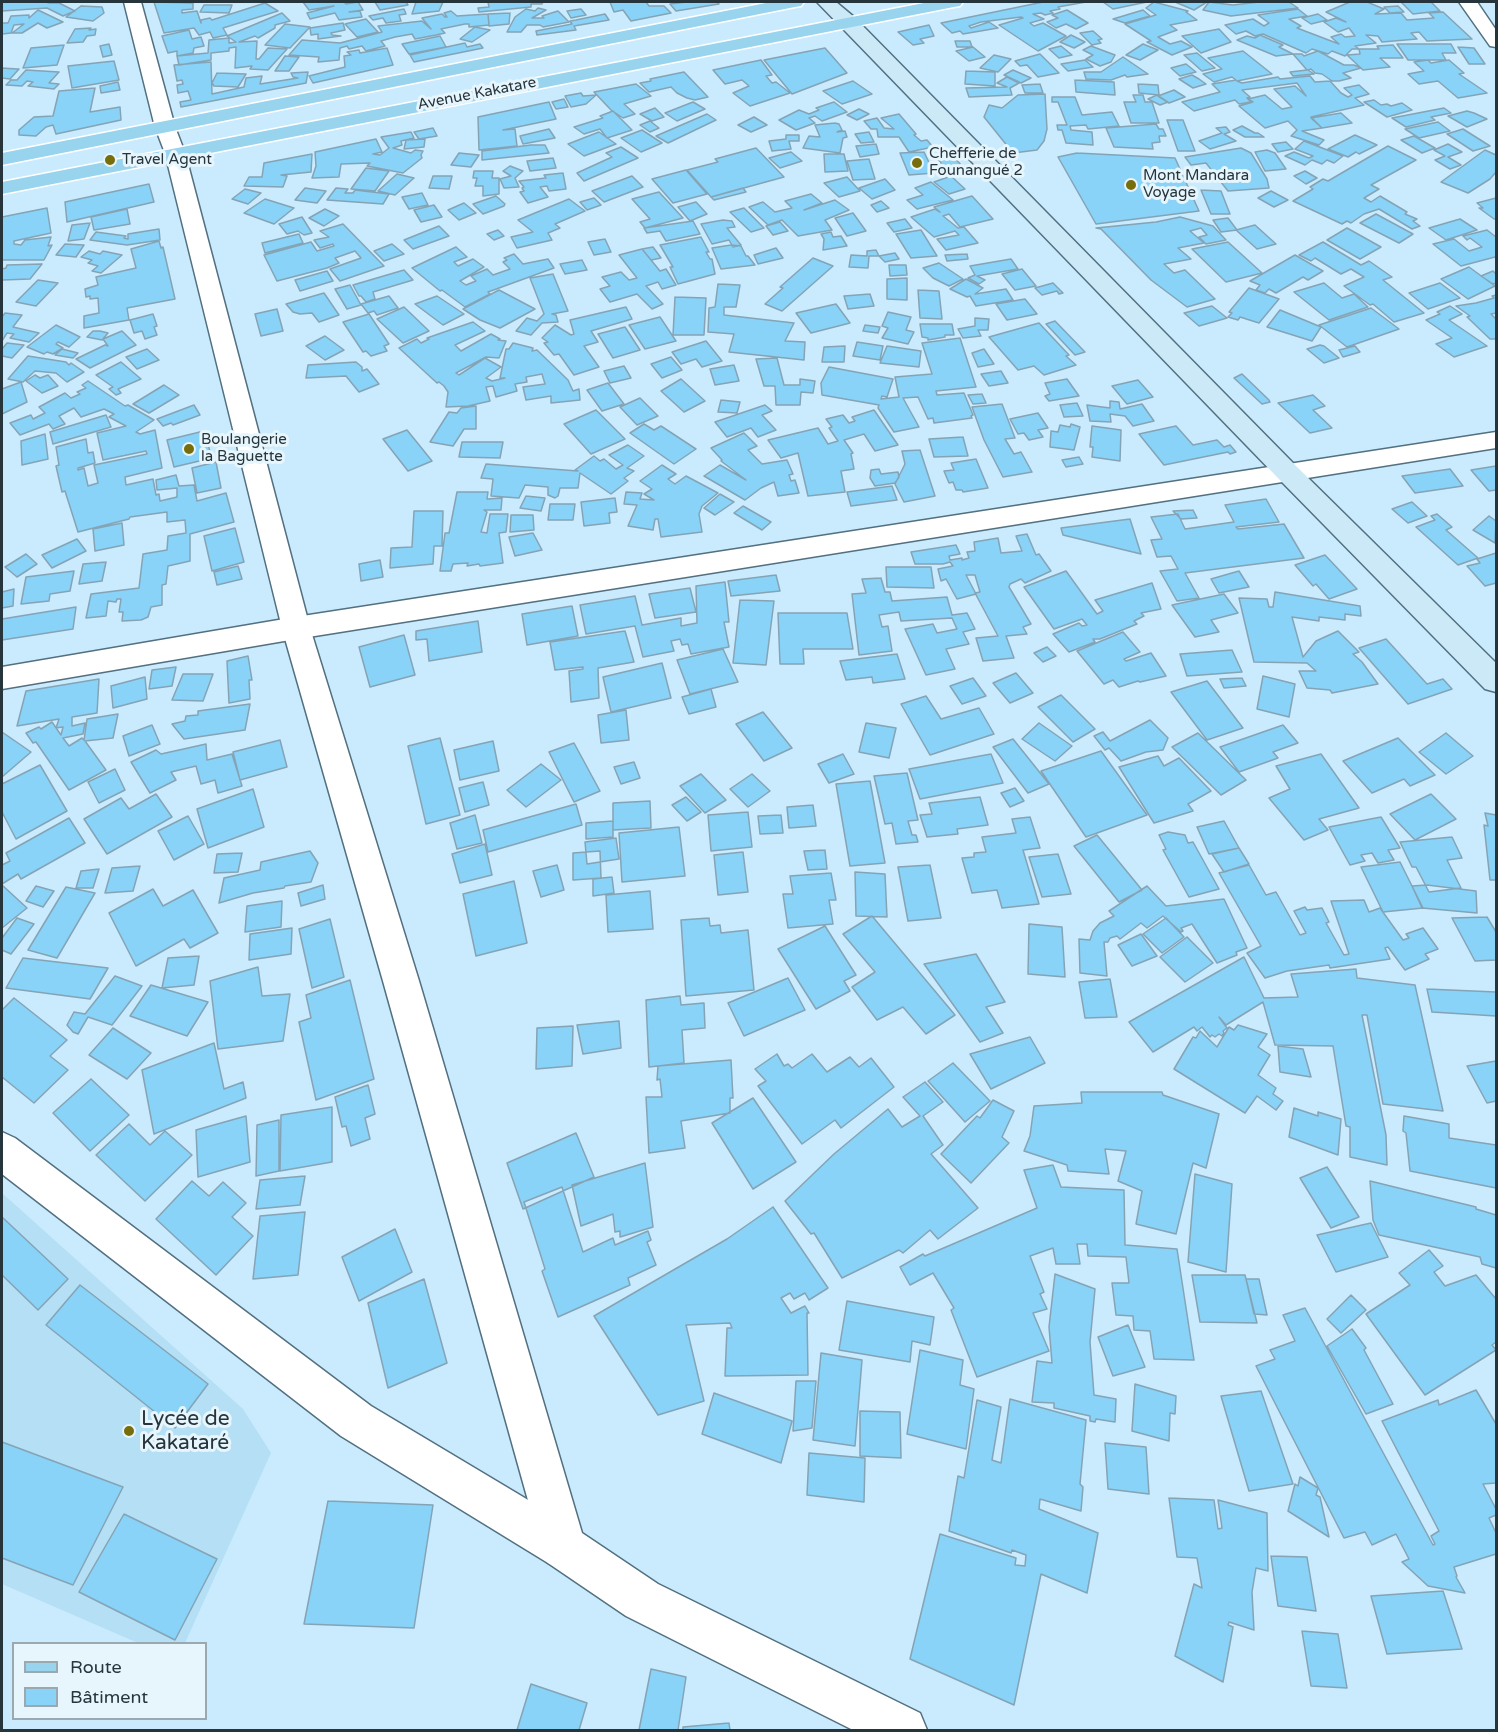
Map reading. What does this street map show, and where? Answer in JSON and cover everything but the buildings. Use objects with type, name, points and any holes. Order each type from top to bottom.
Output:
[{"type":"main road","name":"Avenue Kakatare","points":[[2,188],[170,140],[795,2]]},
{"type":"main road","points":[[826,2],[848,21],[1287,472],[1497,681]]},
{"type":"main road","name":"Avenue Kakatare","points":[[2,159],[170,140],[954,2]]},
{"type":"street","points":[[132,2],[296,628],[398,969],[564,1547]]},
{"type":"street","points":[[1468,2],[1497,42]]},
{"type":"street","points":[[2,678],[296,628],[1497,440]]},
{"type":"street","points":[[2,1151],[356,1421],[564,1547],[642,1600],[903,1731]]},
{"type":"shaded area","name":"Lycée de Kakataré","points":[[2,1193],[243,1409],[271,1453],[185,1642],[136,1642],[2,1584]]},
{"type":"place","name":"Travel Agent","points":[[110,160]]},
{"type":"place","name":"Chefferie de Founangué 2","points":[[917,163]]},
{"type":"place","name":"Mont Mandara Voyage","points":[[1131,185]]},
{"type":"place","name":"Boulangerie la Baguette","points":[[189,449]]},
{"type":"place","name":"Lycée de Kakataré","points":[[129,1431]]}]
